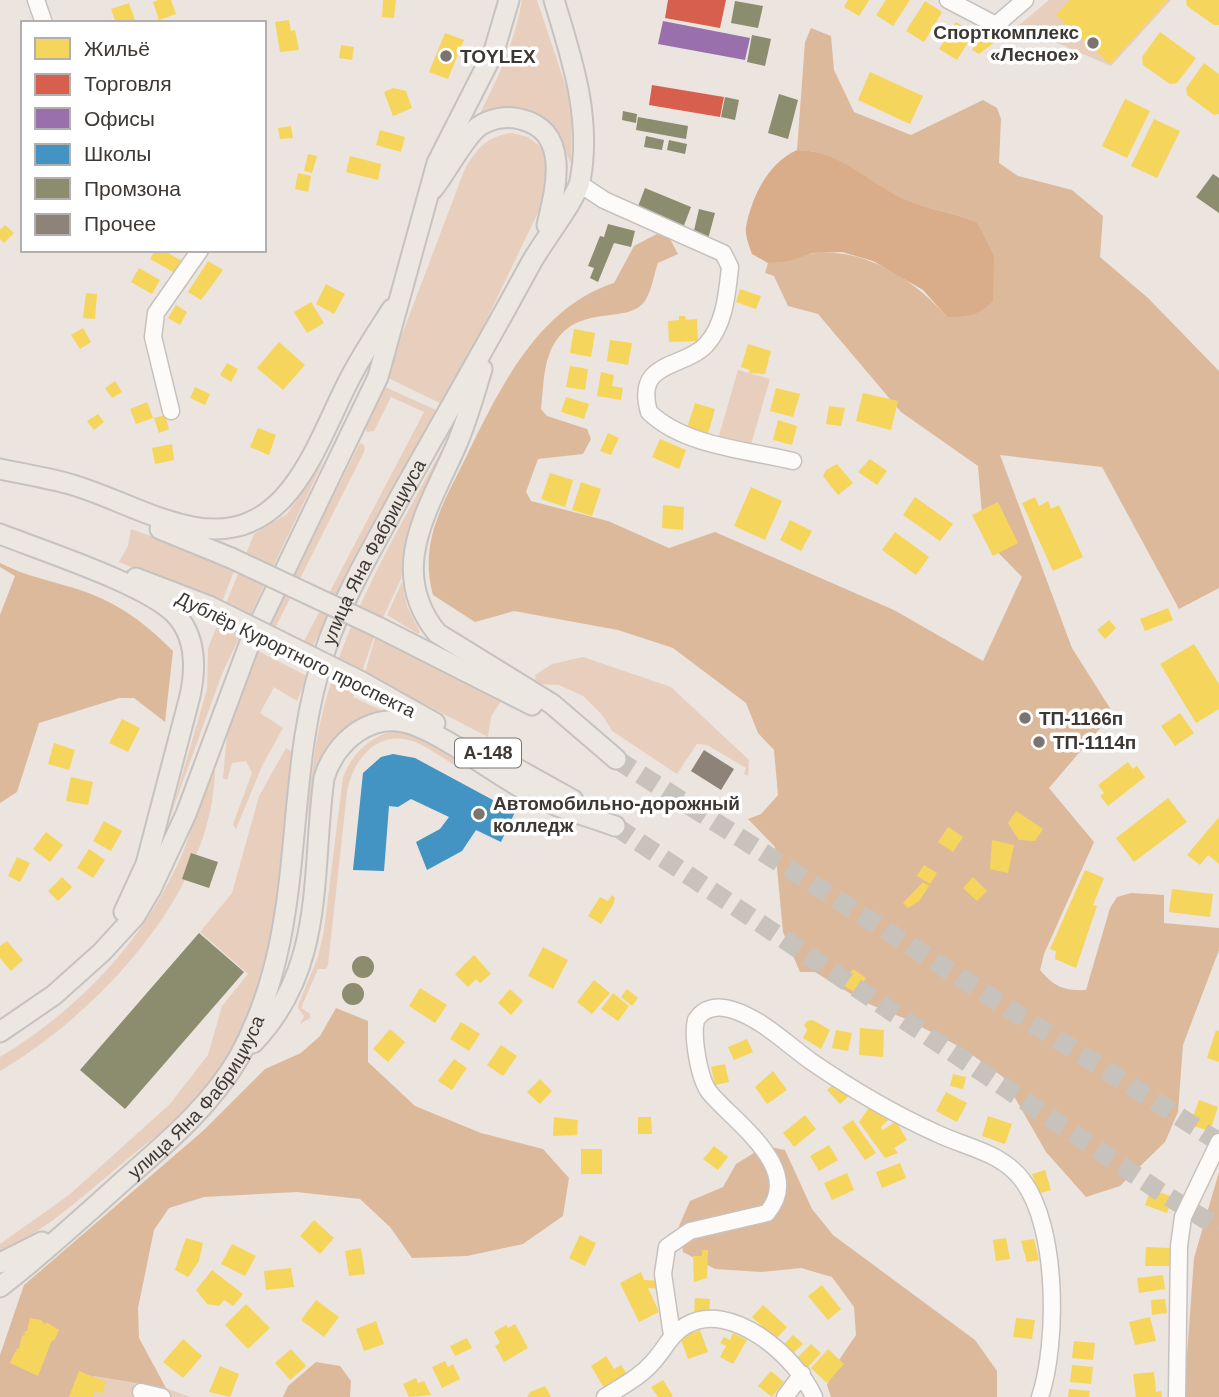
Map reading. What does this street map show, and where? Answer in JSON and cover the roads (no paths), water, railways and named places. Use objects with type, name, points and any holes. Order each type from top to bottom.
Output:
[{"type":"main road","name":"А-148","points":[[0,1032],[54,995],[82,970],[135,916],[151,889],[186,814],[249,645],[377,377],[405,287],[437,163],[494,51],[509,0]]},
{"type":"main road","points":[[554,0],[582,100],[580,184]]},
{"type":"main road","name":"А-148","points":[[431,192],[477,128],[505,117],[530,121],[548,135],[556,161],[554,195],[543,240]]},
{"type":"main road","name":"улица Яна Фабрициуса","points":[[0,1287],[74,1226],[192,1119],[213,1095],[237,1059],[263,1008],[280,948],[292,873],[307,721],[327,643],[378,538],[543,240],[580,184]]},
{"type":"main road","name":"А-148","points":[[0,471],[73,485],[195,528],[240,525],[259,518],[280,504],[299,480],[355,367],[405,287]]},
{"type":"main road","name":"А-148","points":[[0,471],[231,558],[378,627],[543,711],[616,759],[552,704],[437,633],[425,618],[417,600],[413,580],[413,557],[419,530],[462,431],[491,337]]},
{"type":"main road","name":"А-148","points":[[0,533],[75,563],[162,604],[176,615],[184,627],[194,659],[190,696],[146,864],[124,913],[82,970]]},
{"type":"main road","name":"Дублёр Курортного проспекта","points":[[0,533],[73,554],[209,606],[360,681],[615,826],[541,799],[415,725],[384,722],[351,735],[339,745],[324,778],[312,923],[304,958],[279,1013],[237,1059]]},
{"type":"main road","name":"А-148","points":[[0,1263],[74,1226]]},
{"type":"street","points":[[36,0],[43,21]]},
{"type":"street","points":[[948,0],[996,25],[1026,0]]},
{"type":"street","points":[[580,184],[604,200],[716,250],[728,260],[730,267],[722,317],[703,347],[656,372],[648,388],[649,412],[660,422],[694,439],[793,461]]},
{"type":"street","points":[[171,411],[153,337],[153,324],[156,313],[199,252]]},
{"type":"street","points":[[672,1335],[663,1274],[667,1247],[690,1231],[767,1213],[778,1192],[774,1166],[748,1132],[710,1093],[704,1080],[695,1044],[696,1020],[709,1008],[719,1007],[733,1010],[757,1023],[816,1064],[936,1133],[1004,1160],[1015,1170],[1025,1183],[1038,1212],[1052,1289],[1052,1332],[1040,1397]]},
{"type":"street","points":[[1177,1397],[1183,1217],[1219,1142]]},
{"type":"street","points":[[605,1397],[653,1363],[672,1335],[698,1321],[711,1320],[747,1327],[802,1374],[814,1397]]},
{"type":"street","points":[[785,1397],[802,1374]]},
{"type":"street","points":[[141,1392],[162,1397]]},
{"type":"tunnel","points":[[616,759],[1219,1142]]},
{"type":"tunnel","points":[[615,826],[1159,1191],[1219,1228]]},
{"type":"place","name":"Спорткомплекс «Лесное»","points":[[1093,43]]},
{"type":"place","name":"TOYLEX","points":[[446,56]]},
{"type":"place","name":"ТП-1166п","points":[[1025,718]]},
{"type":"place","name":"ТП-1114п","points":[[1039,742]]},
{"type":"place","name":"Автомобильно-дорожный колледж","points":[[479,814]]}]
